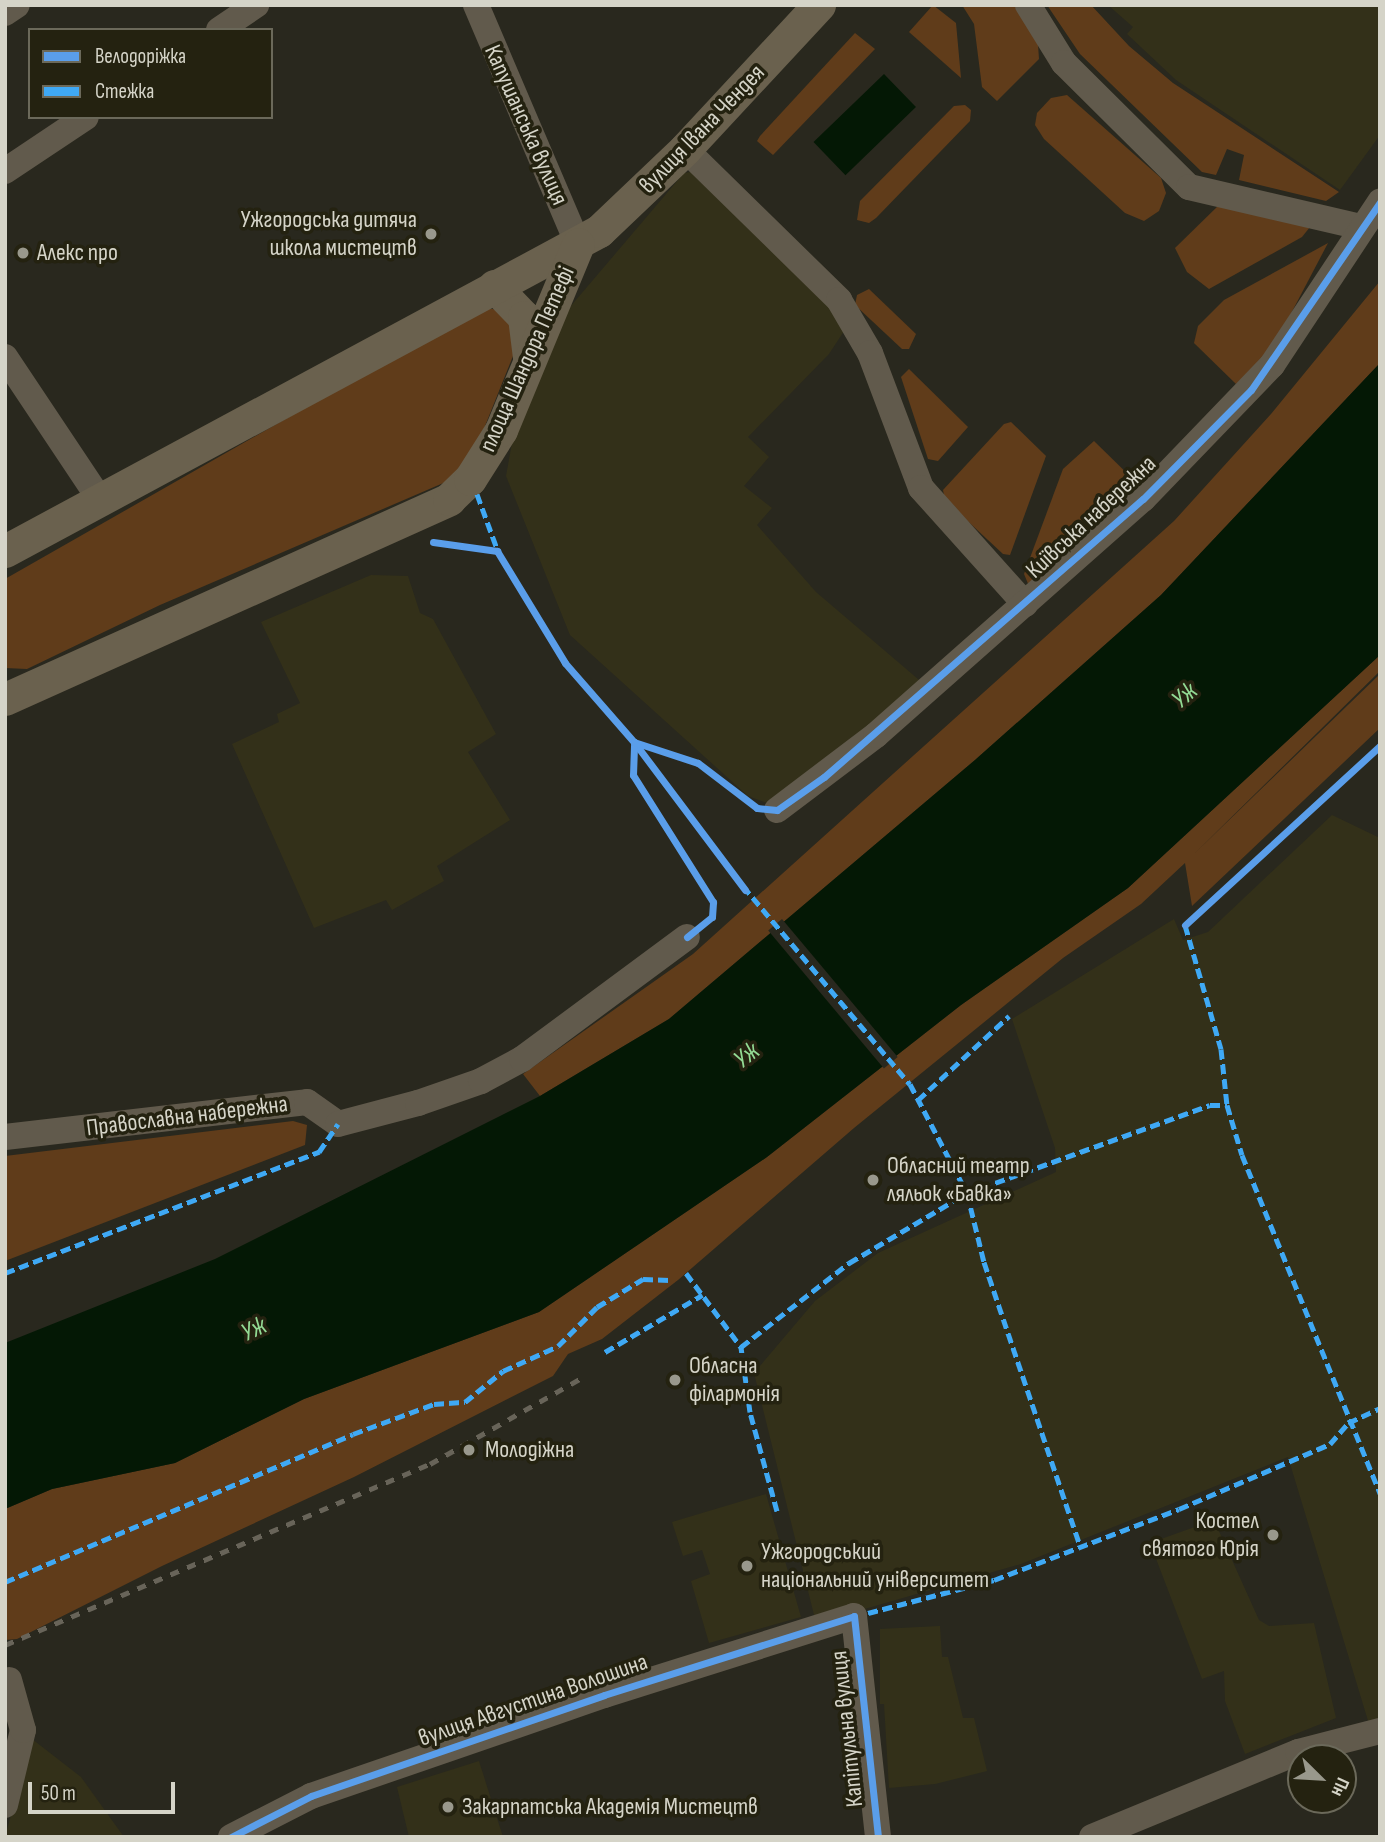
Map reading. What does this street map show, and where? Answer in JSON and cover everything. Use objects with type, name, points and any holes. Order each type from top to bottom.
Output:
[{"type":"main road","name":"вулиця Івана Чендея","points":[[578,244],[618,216],[685,149],[819,5]]},
{"type":"main road","name":"площа Шандора Петефі","points":[[5,551],[494,286],[578,244]]},
{"type":"main road","name":"площа Шандора Петефі","points":[[5,699],[449,499],[470,479],[501,430],[578,244]]},
{"type":"main road","points":[[494,286],[524,317],[529,357]]},
{"type":"street","points":[[5,13],[17,5]]},
{"type":"street","points":[[222,28],[256,5]]},
{"type":"street","name":"Капушанська вулиця","points":[[476,5],[578,244]]},
{"type":"street","points":[[1028,5],[1064,63],[1189,187],[1361,227]]},
{"type":"street","points":[[5,171],[83,119]]},
{"type":"street","points":[[685,149],[839,300],[870,353],[921,488],[1026,604]]},
{"type":"street","name":"Київська набережна","points":[[776,810],[876,735],[1143,499],[1251,390],[1272,365],[1380,202]]},
{"type":"street","points":[[5,357],[101,501]]},
{"type":"street","name":"Православна набережна","points":[[5,1137],[307,1102],[338,1124],[418,1103],[481,1081],[522,1059],[687,937]]},
{"type":"street","name":"вулиця Августина Волошина","points":[[231,1837],[324,1791],[854,1616]]},
{"type":"street","name":"Капітульна вулиця","points":[[854,1616],[878,1837]]},
{"type":"street","points":[[5,1804],[23,1730],[9,1680]]},
{"type":"street","points":[[1092,1837],[1298,1752],[1380,1731]]},
{"type":"shaded area","points":[[933,5],[956,23],[961,78],[909,32]]},
{"type":"shaded area","points":[[962,5],[1015,5],[1038,44],[1039,59],[997,101],[982,87],[974,24]]},
{"type":"shaded area","points":[[1047,5],[1091,5],[1129,46],[1173,83],[1339,192],[1326,201],[1239,180],[1244,155],[1227,149],[1216,175],[1202,172],[1080,54]]},
{"type":"shaded area","points":[[1108,5],[1380,5],[1380,135],[1340,190],[1176,80],[1127,34],[1133,27]]},
{"type":"shaded area","points":[[855,33],[875,49],[773,155],[757,141],[760,136]]},
{"type":"shaded area","points":[[1067,95],[1161,178],[1166,193],[1159,211],[1144,221],[1125,213],[1044,139],[1035,125],[1037,113],[1051,98]]},
{"type":"shaded area","points":[[965,105],[971,110],[970,121],[876,218],[869,223],[857,220],[860,201],[954,106]]},
{"type":"shaded area","points":[[697,171],[838,308],[846,328],[829,354],[748,437],[769,457],[744,486],[772,508],[757,525],[816,592],[925,685],[827,767],[767,803],[748,796],[570,635],[506,476],[515,426],[570,307],[684,173]]},
{"type":"shaded area","points":[[1220,204],[1310,227],[1302,237],[1209,289],[1187,272],[1175,248]]},
{"type":"shaded area","points":[[1328,243],[1265,363],[1236,384],[1194,343],[1198,326],[1224,300]]},
{"type":"shaded area","points":[[1380,281],[1380,363],[1161,595],[975,760],[669,1019],[540,1096],[523,1074],[693,954],[1174,521],[1271,414]]},
{"type":"shaded area","points":[[869,289],[916,334],[909,349],[902,349],[855,305],[857,295]]},
{"type":"shaded area","points":[[482,307],[503,311],[512,320],[515,351],[475,451],[448,481],[160,605],[27,669],[5,668],[5,579]]},
{"type":"shaded area","points":[[909,369],[968,427],[938,461],[928,459],[901,377]]},
{"type":"shaded area","points":[[1011,422],[1046,456],[1010,555],[1003,554],[945,500],[943,490],[1004,424]]},
{"type":"shaded area","points":[[1094,441],[1141,487],[1029,586],[1024,574],[1063,469]]},
{"type":"shaded area","points":[[371,575],[408,576],[420,613],[433,619],[496,734],[468,752],[510,820],[437,866],[444,881],[392,910],[386,900],[314,928],[232,744],[279,722],[277,714],[300,703],[261,622]]},
{"type":"shaded area","points":[[1380,655],[1380,671],[1194,854],[1380,674],[1380,728],[1192,906],[1185,863],[1141,904],[1063,958],[854,1128],[678,1280],[602,1339],[568,1354],[553,1376],[354,1477],[162,1566],[17,1639],[5,1640],[5,1509],[52,1489],[175,1463],[304,1399],[539,1312],[767,1157],[961,1005],[1128,888]]},
{"type":"shaded area","points":[[1332,815],[1380,838],[1380,1722],[1369,1724],[1288,1457],[1021,1564],[816,1623],[754,1373],[815,1301],[878,1253],[1056,1172],[1055,1148],[1012,1019],[1174,919],[1183,940],[1208,932]]},
{"type":"shaded area","points":[[293,1121],[307,1125],[305,1145],[5,1261],[5,1156]]},
{"type":"shaded area","name":"Ужгородський національний університет","points":[[766,1494],[801,1617],[709,1643],[691,1581],[710,1574],[702,1550],[683,1556],[672,1522]]},
{"type":"shaded area","points":[[1214,1520],[1259,1620],[1269,1626],[1314,1623],[1336,1718],[1245,1754],[1225,1701],[1224,1671],[1202,1679],[1150,1543]]},
{"type":"shaded area","points":[[940,1626],[942,1657],[948,1657],[963,1718],[974,1718],[987,1771],[935,1784],[889,1788],[884,1704],[880,1704],[880,1629]]},
{"type":"shaded area","points":[[32,1739],[81,1777],[124,1837],[5,1837]]},
{"type":"shaded area","name":"Закарпатська Академія Мистецтв","points":[[479,1761],[503,1837],[409,1837],[397,1787]]},
{"type":"water","points":[[884,74],[916,107],[845,175],[814,142]]},
{"type":"water","name":"Уж","points":[[1380,363],[1380,655],[1128,888],[961,1005],[767,1157],[539,1312],[304,1399],[175,1463],[52,1489],[5,1509],[5,1343],[215,1259],[540,1096],[669,1019],[975,760],[1161,595]]},
{"type":"pier","points":[[782,919],[898,1057],[884,1068],[768,931]]},
{"type":"railway","points":[[5,1645],[430,1464],[583,1377]]},
{"type":"marked path","points":[[477,494],[499,554]]},
{"type":"marked path","points":[[743,886],[910,1084],[967,1193],[984,1262],[1081,1548]]},
{"type":"marked path","points":[[1189,922],[1185,925],[1221,1049],[1227,1105],[1242,1155],[1380,1494]]},
{"type":"marked path","points":[[918,1100],[1009,1016]]},
{"type":"marked path","points":[[777,1511],[750,1412],[741,1347],[849,1263],[967,1193],[1210,1105],[1227,1105]]},
{"type":"marked path","points":[[5,1273],[319,1152],[338,1124]]},
{"type":"marked path","points":[[686,1273],[741,1347]]},
{"type":"marked path","points":[[5,1582],[353,1434],[434,1404],[465,1402],[503,1371],[558,1346],[597,1307],[643,1279],[670,1280]]},
{"type":"marked path","points":[[605,1352],[702,1295]]},
{"type":"marked path","points":[[868,1613],[994,1580],[1179,1509],[1330,1444],[1348,1423],[1380,1408]]},
{"type":"cycle path","points":[[687,937],[712,917],[713,902],[633,775],[634,742],[698,763],[757,808],[777,810],[824,777],[1143,499],[1251,390],[1380,202]]},
{"type":"cycle path","points":[[433,542],[497,551],[565,663],[634,742],[745,890]]},
{"type":"cycle path","points":[[1185,925],[1380,746]]},
{"type":"cycle path","points":[[231,1837],[311,1796],[604,1695],[854,1616],[878,1837]]},
{"type":"place","name":"Ужгородська дитяча школа мистецтв","points":[[431,234]]},
{"type":"place","name":"Алекс про","points":[[23,253]]},
{"type":"place","name":"Обласний театр ляльок «Бавка»","points":[[873,1180]]},
{"type":"place","name":"Обласна філармонія","points":[[675,1380]]},
{"type":"place","name":"Молодіжна","points":[[469,1450]]},
{"type":"place","name":"Костел святого Юрія","points":[[1273,1535]]},
{"type":"place","name":"Ужгородський національний університет","points":[[747,1566]]},
{"type":"place","name":"Закарпатська Академія Мистецтв","points":[[448,1807]]}]
